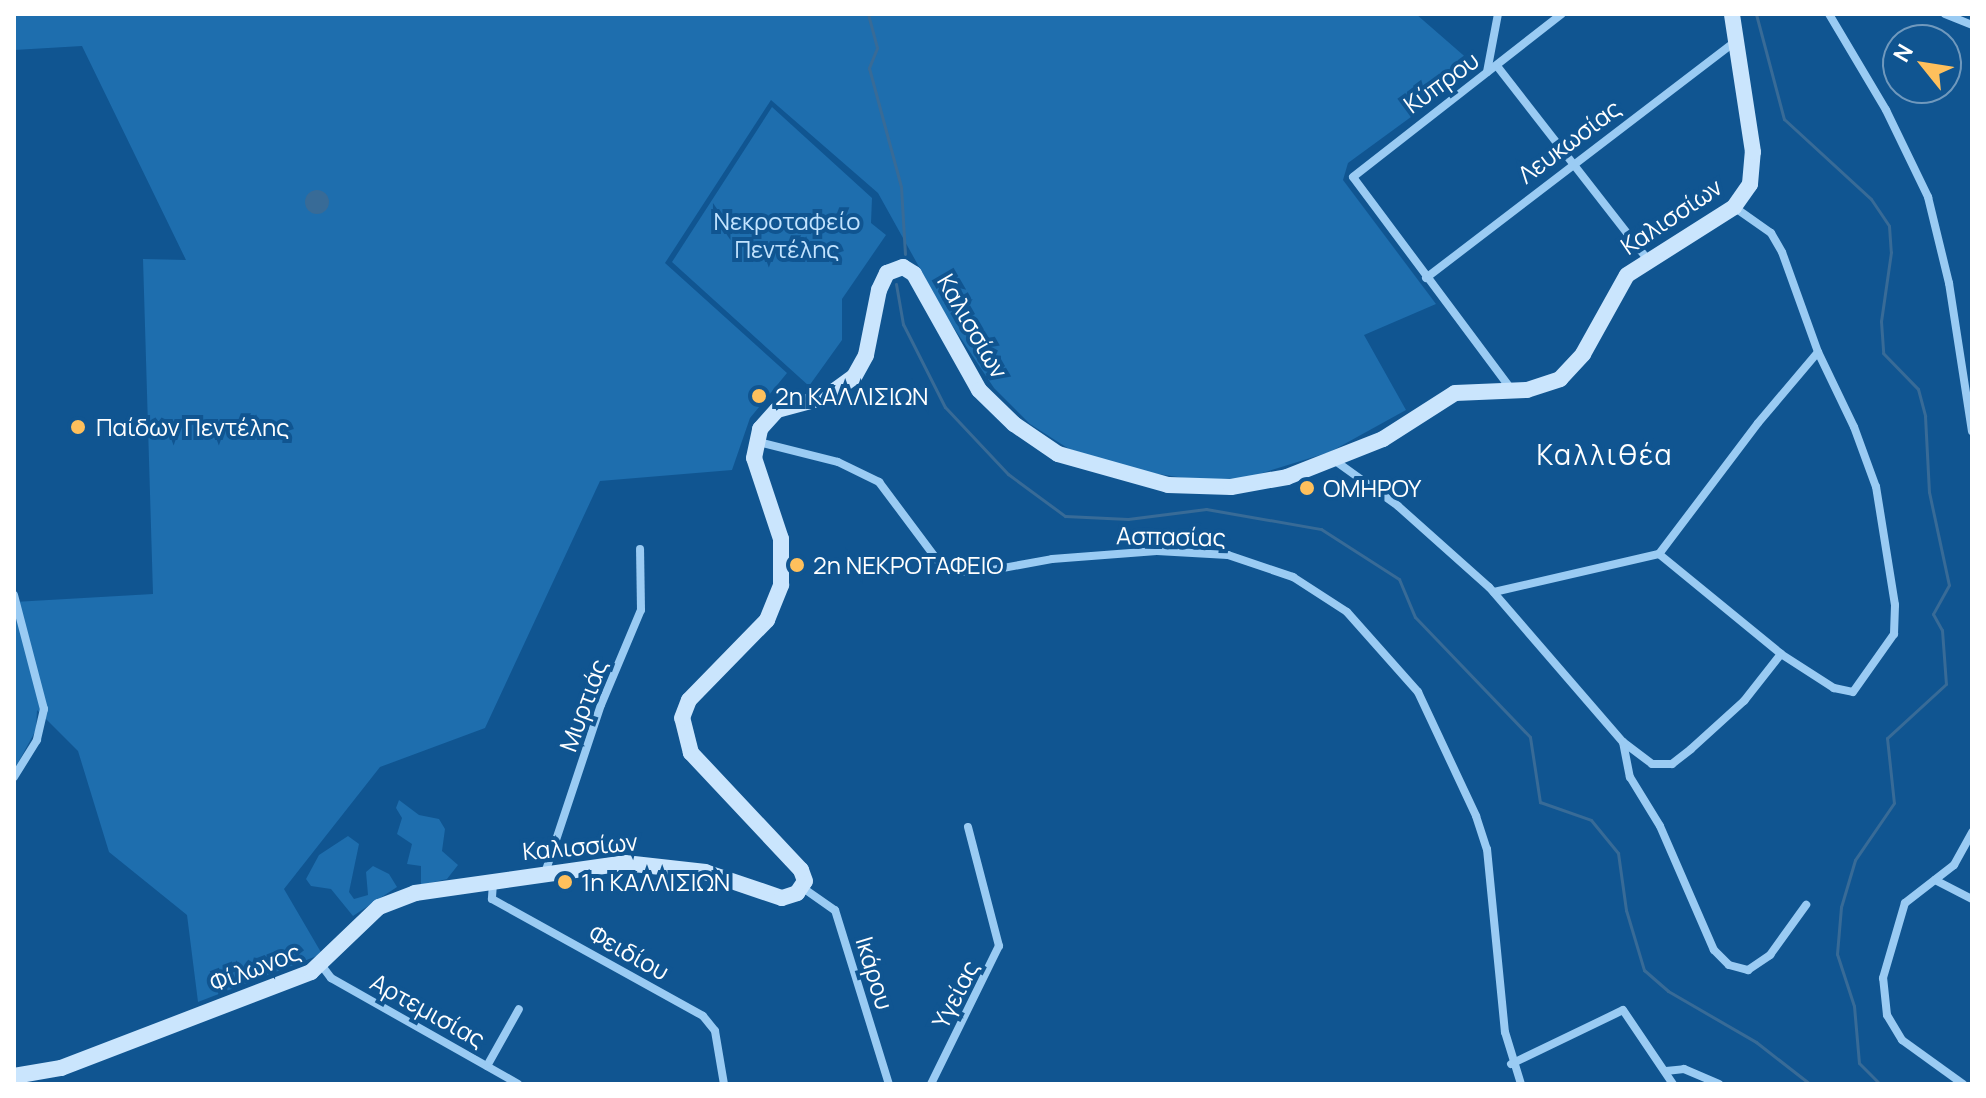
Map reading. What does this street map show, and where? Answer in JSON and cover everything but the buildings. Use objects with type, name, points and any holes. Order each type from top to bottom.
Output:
[{"type":"main road","name":"Καλισσίων","points":[[755,441],[769,415],[826,397],[854,377],[866,355],[883,280],[903,267],[917,277],[984,395],[1058,454],[1146,480],[1199,487],[1259,485],[1334,460],[1383,439],[1455,393],[1545,387],[1575,366],[1619,283],[1648,260],[1734,207],[1750,184],[1753,164],[1738,39],[1732,14]]},
{"type":"main road","points":[[755,441],[755,466],[783,551],[781,585],[755,635],[689,700],[681,726],[691,753],[801,870],[803,888]]},
{"type":"main road","name":"Καλισσίων","points":[[494,878],[650,863],[705,872],[782,898],[803,888]]},
{"type":"main road","name":"Φίλωνος","points":[[14,1076],[61,1068],[322,966],[387,901],[494,878]]},
{"type":"street","points":[[1487,73],[1498,14]]},
{"type":"street","name":"Κύπρου","points":[[1426,278],[1356,187],[1356,170],[1562,14]]},
{"type":"street","points":[[1829,14],[1886,110],[1928,197],[1949,283],[1972,431]]},
{"type":"street","points":[[1945,14],[1972,25]]},
{"type":"street","name":"Λευκωσίας","points":[[1426,278],[1573,162],[1738,39]]},
{"type":"street","points":[[1497,66],[1648,260]]},
{"type":"street","points":[[1659,554],[1781,654],[1834,688],[1853,692],[1894,634],[1895,605],[1876,487],[1818,352],[1777,243],[1734,207]]},
{"type":"street","points":[[1426,278],[1512,391]]},
{"type":"street","points":[[1494,592],[1659,554],[1818,352]]},
{"type":"street","name":"Ασπασίας","points":[[755,441],[838,462],[879,482],[944,569],[976,573],[1052,559],[1157,551],[1228,555],[1293,577],[1347,612],[1418,692],[1476,816],[1487,849],[1511,1064],[1521,1084]]},
{"type":"street","points":[[1334,460],[1398,506],[1494,592],[1623,742],[1652,764],[1672,764],[1744,701],[1781,654]]},
{"type":"street","name":"Μυρτιάς","points":[[545,873],[601,705],[641,610],[640,549]]},
{"type":"street","points":[[14,595],[44,709],[37,740],[14,777]]},
{"type":"street","points":[[1623,742],[1630,777],[1660,826],[1714,950],[1729,965],[1748,970],[1770,955],[1806,905]]},
{"type":"street","name":"Υγείας","points":[[931,1084],[999,946],[968,827]]},
{"type":"street","points":[[1963,1084],[1902,1040],[1884,1002],[1885,958],[1899,913],[1954,865],[1972,832]]},
{"type":"street","name":"Φειδίου","points":[[494,878],[492,899],[711,1022],[724,1084]]},
{"type":"street","points":[[1935,880],[1972,899]]},
{"type":"street","name":"Ικάρου","points":[[803,888],[835,910],[889,1084]]},
{"type":"street","name":"Αρτεμισίας","points":[[322,966],[331,978],[518,1084]]},
{"type":"street","points":[[487,1066],[519,1009]]},
{"type":"street","points":[[1511,1064],[1623,1010],[1673,1084]]},
{"type":"street","points":[[1666,1071],[1684,1069],[1719,1084]]},
{"type":"green space","points":[[14,14],[1416,14],[1478,68],[1348,163],[1343,180],[1436,304],[1364,335],[1406,410],[1330,452],[1246,478],[1197,480],[1139,471],[1069,449],[1030,424],[994,388],[948,319],[878,193],[771,100],[665,263],[787,373],[750,418],[732,470],[600,481],[485,728],[380,767],[284,889],[322,954],[198,1002],[187,915],[109,852],[78,751],[37,710],[36,730],[14,770],[14,602],[153,594],[143,259],[186,260],[82,46],[14,50]]},
{"type":"green space","name":"Νεκροταφείο Πεντέλης","points":[[772,107],[872,198],[871,223],[886,235],[842,299],[842,340],[809,386],[672,262]]},
{"type":"green space","points":[[399,800],[419,815],[439,819],[445,829],[442,851],[458,865],[447,879],[421,885],[421,866],[407,864],[412,844],[397,834],[402,818],[396,808]]},
{"type":"green space","points":[[348,836],[359,844],[349,892],[354,899],[368,895],[366,872],[373,866],[389,874],[397,887],[353,916],[331,889],[311,886],[306,879],[319,855]]},
{"type":"shaded area","points":[[317,190],[326,193],[329,202],[326,211],[317,214],[308,211],[305,202],[308,193]]},
{"type":"waterway","points":[[868,14],[877,48],[869,68],[901,187],[905,254]]},
{"type":"waterway","points":[[1756,14],[1784,119],[1871,199],[1889,226],[1891,252],[1881,321],[1883,353],[1918,389],[1925,416],[1929,492],[1949,585],[1933,614],[1942,630],[1946,684],[1887,738],[1894,803],[1855,860],[1841,907],[1837,954],[1854,1006],[1859,1063],[1880,1084]]},
{"type":"waterway","points":[[896,284],[903,324],[945,407],[1008,474],[1065,516],[1128,519],[1206,509],[1321,529],[1399,579],[1415,617],[1530,737],[1540,802],[1591,820],[1618,853],[1626,910],[1644,970],[1668,991],[1756,1042],[1810,1084]]},
{"type":"place","name":"2η ΚΑΛΛΙΣΙΩΝ","points":[[759,396]]},
{"type":"place","name":"Παίδων Πεντέλης","points":[[78,427]]},
{"type":"place","name":"ΟΜΗΡΟΥ","points":[[1307,488]]},
{"type":"place","name":"2η ΝΕΚΡΟΤΑΦΕΙΟ","points":[[797,565]]},
{"type":"place","name":"1η ΚΑΛΛΙΣΙΩΝ","points":[[565,882]]},
{"type":"district","name":"Καλλιθέα","points":[[1605,454]]}]
